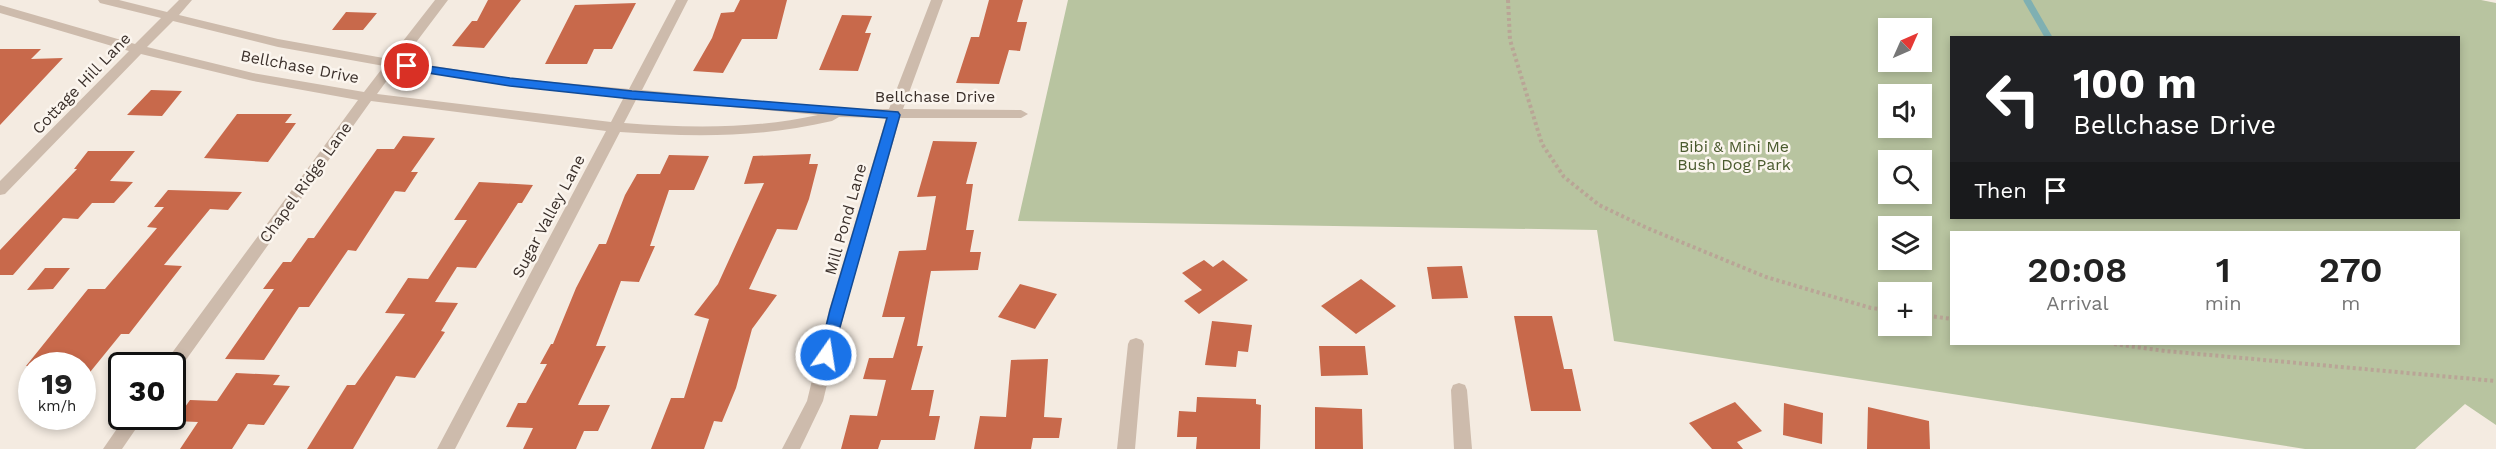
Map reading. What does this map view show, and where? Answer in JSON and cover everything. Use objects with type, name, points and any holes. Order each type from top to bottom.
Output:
[{"type":"street","name":"Bellchase Drive","points":[[104,0],[168,18],[278,43],[510,82],[632,95],[849,113],[1021,114]]},
{"type":"street","name":"Cottage Hill Lane","points":[[0,190],[186,0]]},
{"type":"street","name":"Chapel Ridge Lane","points":[[182,352],[367,97],[442,0]]},
{"type":"street","name":"Sugar Valley Lane","points":[[446,449],[682,0]]},
{"type":"street","name":"Mill Pond Lane","points":[[790,449],[815,401],[837,310],[894,115],[937,0]]},
{"type":"street","name":"Bellchase Drive","points":[[0,9],[136,49],[254,77],[367,97],[615,128],[687,133],[767,129],[849,113]]},
{"type":"street","points":[[1126,449],[1136,344]]},
{"type":"street","points":[[1459,390],[1463,449]]},
{"type":"street","points":[[112,449],[126,430]]},
{"type":"path","points":[[1508,0],[1510,40],[1542,144],[1564,177],[1599,205],[1647,228],[1766,277],[1878,309]]},
{"type":"path","points":[[1932,317],[1950,320]]},
{"type":"path","points":[[2121,345],[2496,381]]},
{"type":"green space","name":"Bibi & Mini Me Bush Dog Park","points":[[1068,0],[2481,0],[2496,3],[2496,425],[2465,404],[2415,449],[2305,449],[1614,341],[1597,230],[1018,221]]},
{"type":"building","points":[[488,0],[521,0],[484,48],[452,46],[472,21],[477,21]]},
{"type":"building","points":[[740,0],[787,0],[777,39],[742,39],[723,73],[693,71],[712,38],[721,13],[734,12]]},
{"type":"building","points":[[989,0],[1023,0],[1017,22],[1027,22],[1020,51],[1009,50],[999,84],[956,83],[971,37],[979,37]]},
{"type":"building","points":[[636,3],[612,49],[594,49],[587,64],[545,64],[575,5]]},
{"type":"building","points":[[346,12],[377,13],[363,30],[332,30]]},
{"type":"building","points":[[842,15],[872,16],[865,33],[871,33],[858,71],[819,70]]},
{"type":"building","points":[[0,49],[41,49],[31,59],[63,58],[0,125]]},
{"type":"building","points":[[151,90],[182,91],[162,116],[127,115]]},
{"type":"building","points":[[237,114],[292,114],[285,123],[296,123],[268,162],[204,158]]},
{"type":"building","points":[[403,136],[435,138],[411,172],[418,172],[405,192],[395,191],[356,251],[348,250],[309,307],[299,307],[264,360],[225,359],[274,289],[263,289],[283,262],[291,262],[308,238],[314,238],[377,149],[394,149]]},
{"type":"building","points":[[933,141],[977,142],[966,184],[973,184],[966,230],[974,230],[970,252],[981,252],[978,270],[931,271],[917,346],[923,346],[911,390],[934,390],[929,416],[940,416],[935,440],[881,440],[878,449],[841,449],[850,415],[877,416],[886,380],[863,379],[869,358],[893,358],[905,317],[882,317],[899,251],[926,250],[936,196],[917,197]]},
{"type":"building","points":[[88,151],[135,151],[110,181],[133,182],[114,203],[92,203],[78,219],[63,218],[13,275],[0,275],[0,250],[77,169],[74,169]]},
{"type":"building","points":[[811,154],[809,164],[818,164],[809,199],[797,230],[777,229],[749,289],[777,295],[752,329],[736,388],[722,422],[714,421],[704,449],[651,449],[671,398],[684,398],[709,319],[694,315],[718,284],[764,183],[744,184],[753,156]]},
{"type":"building","points":[[669,155],[709,156],[694,190],[669,190],[650,246],[655,246],[639,282],[621,281],[596,346],[606,346],[578,405],[610,405],[598,431],[584,431],[576,449],[523,449],[533,428],[506,427],[518,403],[526,403],[547,364],[540,364],[553,344],[576,288],[599,244],[606,244],[625,195],[637,174],[660,174]]},
{"type":"building","points":[[479,182],[533,185],[522,203],[518,203],[476,268],[457,267],[435,302],[458,303],[441,331],[445,332],[415,378],[396,376],[353,449],[307,449],[347,385],[355,385],[405,314],[385,313],[408,278],[428,279],[467,220],[454,220]]},
{"type":"building","points":[[168,190],[242,192],[228,210],[210,209],[164,265],[182,266],[129,334],[121,334],[96,365],[96,352],[37,352],[88,289],[105,289],[157,228],[147,227],[164,207],[154,207]]},
{"type":"building","points":[[1204,260],[1213,267],[1223,260],[1248,280],[1199,314],[1184,301],[1202,290],[1182,273]]},
{"type":"building","points":[[1462,266],[1468,298],[1432,299],[1427,267]]},
{"type":"building","points":[[45,268],[70,268],[53,289],[27,290]]},
{"type":"building","points":[[1361,279],[1396,306],[1356,334],[1321,306]]},
{"type":"building","points":[[1020,284],[1057,294],[1035,329],[998,317]]},
{"type":"building","points":[[1514,316],[1552,316],[1564,369],[1572,369],[1581,411],[1531,411]]},
{"type":"building","points":[[1212,321],[1252,325],[1248,352],[1238,351],[1236,367],[1205,365]]},
{"type":"building","points":[[1319,346],[1365,346],[1368,375],[1321,376]]},
{"type":"building","points":[[1048,359],[1044,417],[1062,418],[1059,438],[1033,438],[1031,449],[974,449],[980,416],[1006,417],[1011,360]]},
{"type":"building","points":[[236,373],[280,375],[273,385],[290,386],[264,425],[248,424],[232,449],[180,449],[198,422],[186,421],[186,406],[190,400],[217,401]]},
{"type":"building","points":[[1197,397],[1256,399],[1256,404],[1261,405],[1260,449],[1196,449],[1197,437],[1177,437],[1179,411],[1196,412]]},
{"type":"building","points":[[1735,402],[1762,431],[1737,442],[1743,449],[1712,449],[1689,423]]},
{"type":"building","points":[[1784,403],[1823,413],[1822,444],[1783,435]]},
{"type":"building","points":[[1315,407],[1362,409],[1363,449],[1315,449]]},
{"type":"building","points":[[1868,407],[1929,421],[1930,449],[1867,449]]},
{"type":"waterway","points":[[2027,0],[2048,36]]},
{"type":"route","points":[[407,66],[510,82],[632,95],[894,115],[826,355]]}]
